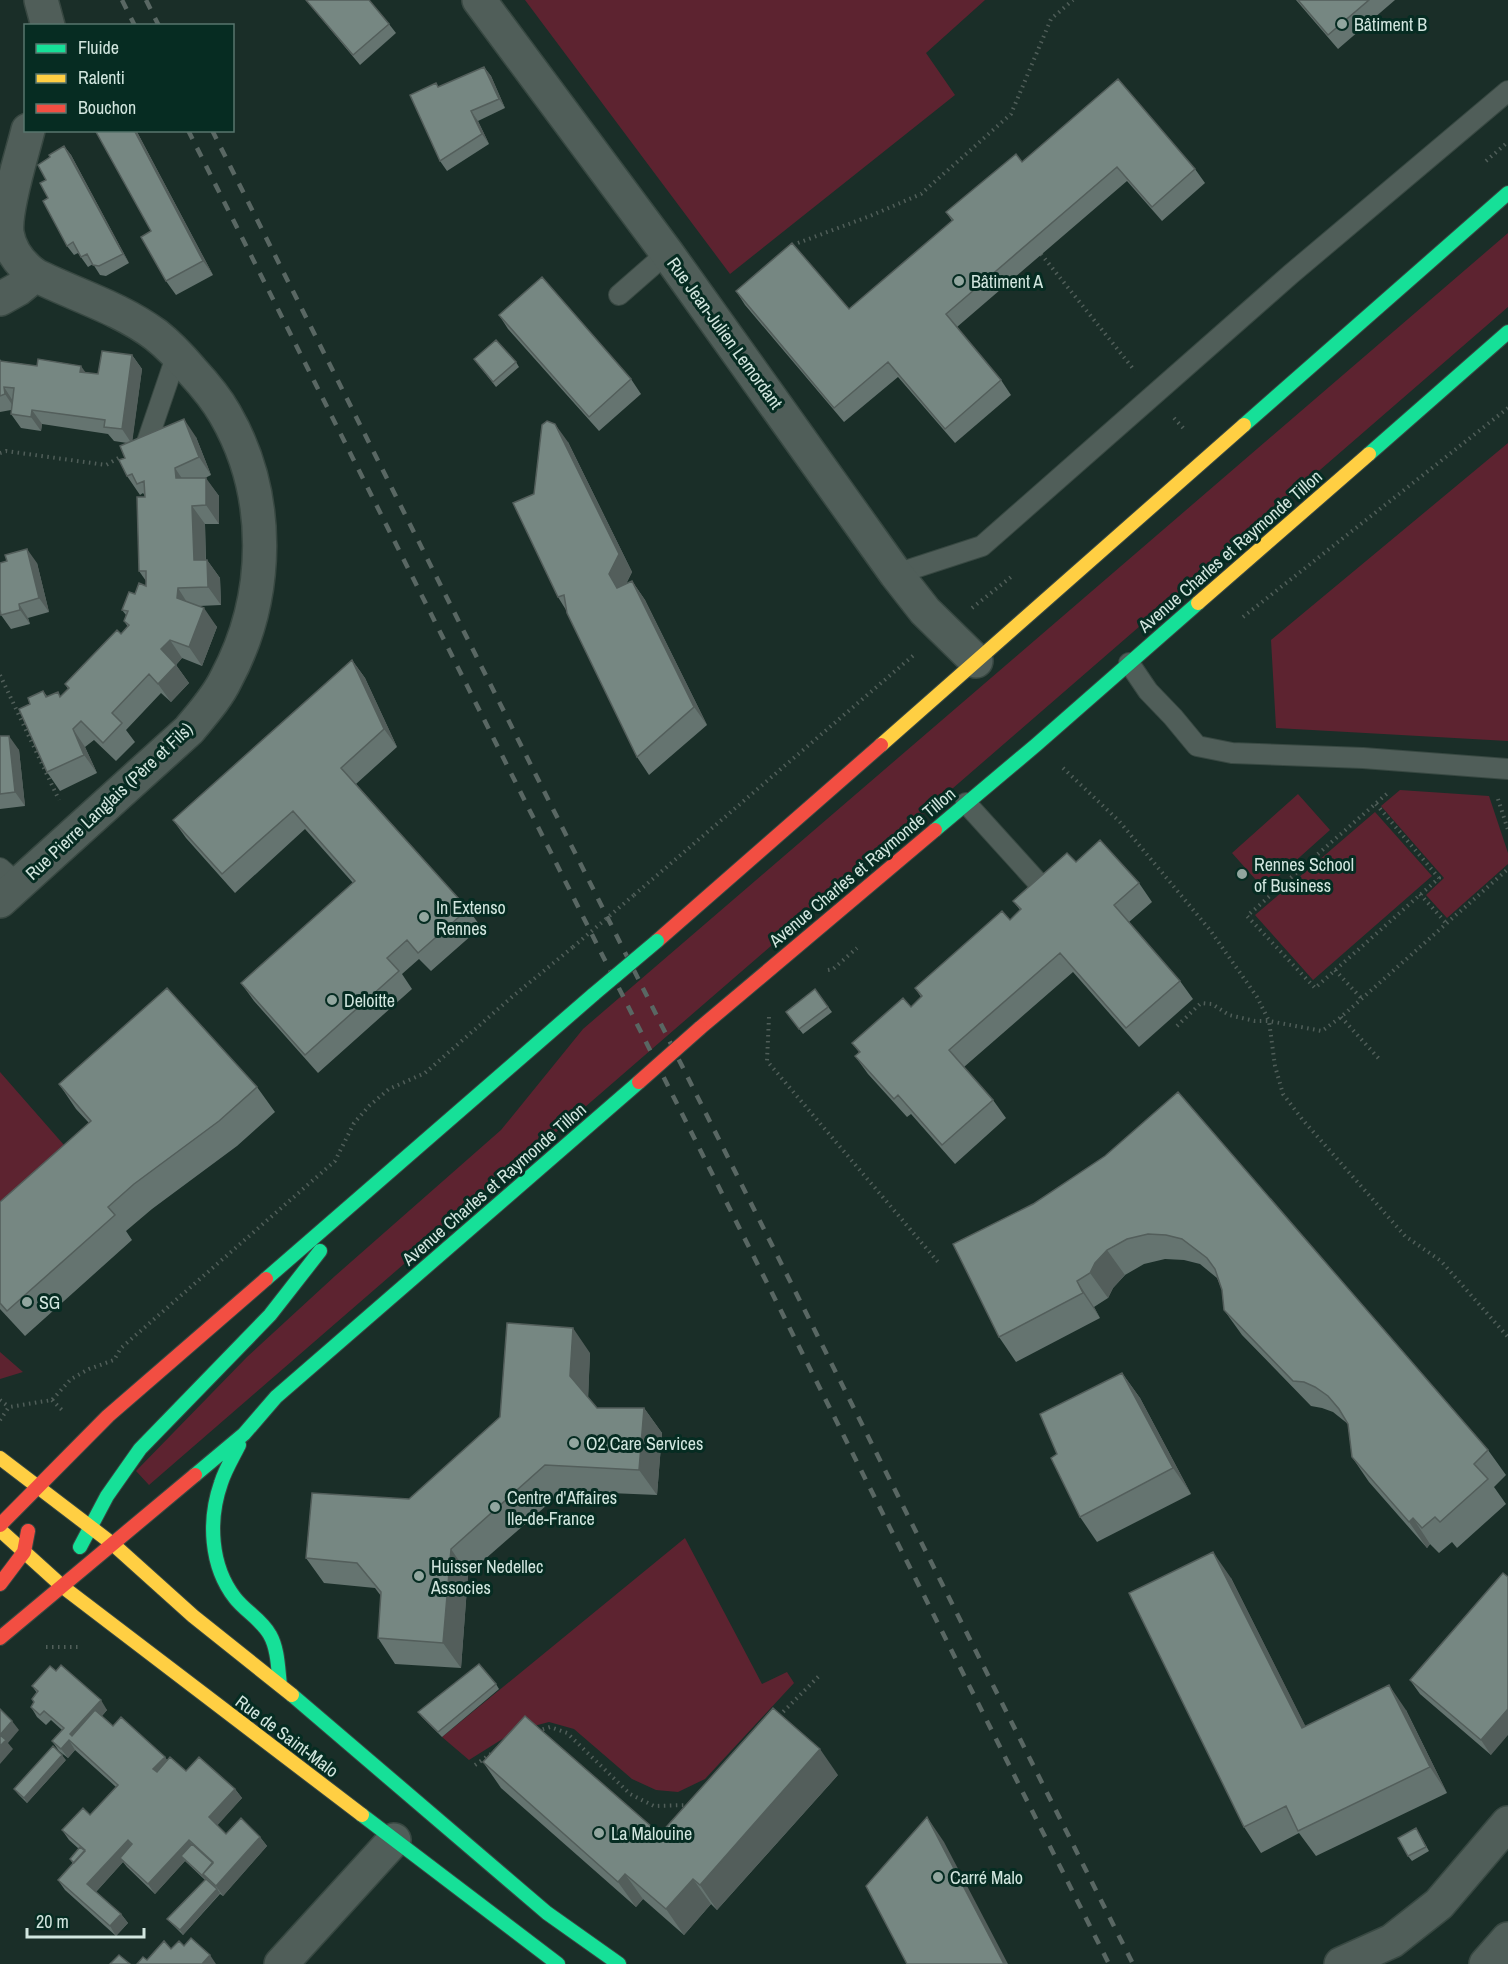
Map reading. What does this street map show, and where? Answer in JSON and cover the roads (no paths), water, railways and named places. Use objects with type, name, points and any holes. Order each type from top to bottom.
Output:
[{"type":"main road","points":[[0,1525],[129,1398],[657,941],[1508,192]]},
{"type":"main road","name":"Avenue Charles et Raymonde Tillon","points":[[0,1638],[244,1434],[276,1397],[700,1028],[1036,745],[1508,332]]},
{"type":"main road","points":[[63,1587],[89,1526],[123,1471],[140,1449],[270,1315],[369,1189]]},
{"type":"main road","name":"Avenue Charles et Raymonde Tillon","points":[[214,1544],[214,1513],[221,1482],[244,1434]]},
{"type":"main road","name":"Rue de Saint-Malo","points":[[0,1458],[114,1545],[193,1616],[280,1685],[547,1913],[619,1964]]},
{"type":"main road","points":[[0,1584],[24,1552],[38,1486]]},
{"type":"main road","name":"Rue de Saint-Malo","points":[[0,1530],[63,1587],[558,1964]]},
{"type":"main road","name":"Rue de Saint-Malo","points":[[214,1544],[225,1583],[234,1597],[270,1635],[280,1685]]},
{"type":"street","points":[[41,0],[47,24]]},
{"type":"street","name":"Rue Jean-Julien Lemordant","points":[[479,0],[675,264],[896,574],[944,631],[976,660]]},
{"type":"street","points":[[0,299],[18,289],[34,276],[22,267],[7,233],[8,212],[28,132]]},
{"type":"street","name":"Rue Pierre Langlais (Père et Fils)","points":[[6,884],[75,834],[196,722],[226,681],[249,622],[257,587],[261,547],[258,513],[239,442],[224,412],[177,354],[157,336],[125,315],[34,276]]},
{"type":"street","points":[[1341,1964],[1392,1941],[1439,1905],[1508,1823]]},
{"type":"street","points":[[281,1964],[394,1840]]},
{"type":"street","points":[[1486,1964],[1508,1939]]},
{"type":"lane","points":[[896,574],[982,546],[1291,274],[1508,91]]},
{"type":"lane","points":[[619,295],[675,264]]},
{"type":"lane","points":[[147,442],[177,354]]},
{"type":"lane","points":[[1129,663],[1148,691],[1197,746],[1232,753],[1421,762],[1508,769]]},
{"type":"lane","points":[[966,803],[1042,887]]},
{"type":"railway","points":[[122,0],[134,24]]},
{"type":"railway","points":[[146,0],[158,24]]},
{"type":"railway","points":[[189,132],[1109,1964]]},
{"type":"railway","points":[[213,132],[1133,1964]]},
{"type":"place","name":"Bâtiment B","points":[[1342,24]]},
{"type":"place","name":"Bâtiment A","points":[[959,281]]},
{"type":"place","name":"Rennes School of Business","points":[[1242,874]]},
{"type":"place","name":"In Extenso Rennes","points":[[424,917]]},
{"type":"place","name":"Deloitte","points":[[332,1000]]},
{"type":"place","name":"SG","points":[[27,1302]]},
{"type":"place","name":"O2 Care Services","points":[[574,1443]]},
{"type":"place","name":"Centre d'Affaires Ile-de-France","points":[[495,1507]]},
{"type":"place","name":"Huisser Nedellec Associes","points":[[419,1576]]},
{"type":"place","name":"La Malouine","points":[[599,1833]]},
{"type":"place","name":"Carré Malo","points":[[938,1877]]}]
